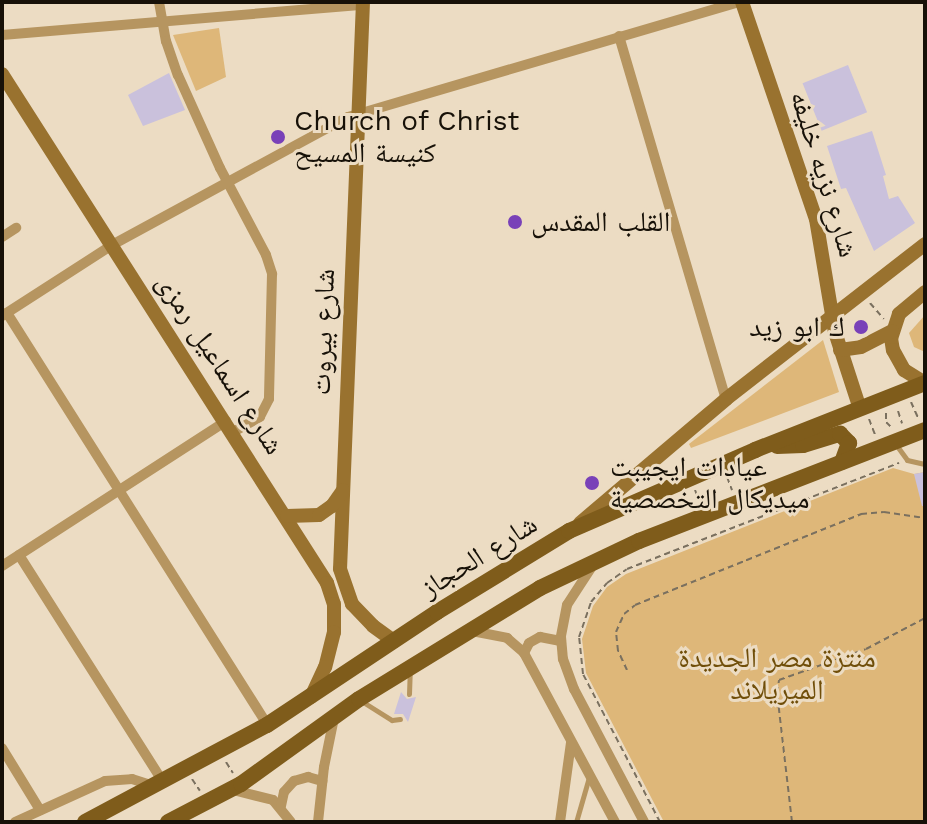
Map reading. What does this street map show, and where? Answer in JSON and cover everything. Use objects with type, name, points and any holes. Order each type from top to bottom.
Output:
[{"type":"main road","name":"شارع الحجاز","points":[[85,822],[267,725],[569,531],[721,464],[925,383]]},
{"type":"main road","name":"شارع الحجاز","points":[[168,822],[236,787],[335,715],[466,631],[597,561],[842,462],[892,436],[924,430]]},
{"type":"main road","points":[[762,448],[803,445],[840,434],[849,443],[842,462]]},
{"type":"street","points":[[2,566],[118,490],[229,426],[260,417],[268,404],[273,288],[266,255],[228,183],[182,83],[161,22],[159,2]]},
{"type":"street","points":[[267,725],[4,315],[112,245],[358,113],[740,2]]},
{"type":"street","name":"شارع نزيه خليفه","points":[[740,2],[816,219],[840,350],[860,409]]},
{"type":"street","points":[[2,35],[363,3]]},
{"type":"street","name":"شارع بيروت","points":[[363,3],[342,583],[357,611],[394,641]]},
{"type":"street","points":[[619,36],[726,399]]},
{"type":"street","name":"شارع اسماعيل رمزى","points":[[4,81],[321,571],[334,604],[333,641],[311,697]]},
{"type":"street","points":[[2,237],[16,228]]},
{"type":"street","points":[[569,531],[726,399],[925,244]]},
{"type":"street","points":[[925,292],[902,311],[892,330],[893,350],[901,367],[910,376],[925,383]]},
{"type":"street","points":[[840,350],[855,349],[892,330]]},
{"type":"street","points":[[287,516],[303,518],[323,512],[336,502],[344,488]]},
{"type":"street","points":[[19,555],[158,784]]},
{"type":"street","points":[[597,561],[571,595],[561,641],[565,670],[644,822]]},
{"type":"street","points":[[466,631],[497,634],[514,642],[524,653],[615,822]]},
{"type":"street","points":[[524,653],[529,643],[540,637],[561,641]]},
{"type":"street","points":[[318,822],[322,781],[335,715]]},
{"type":"street","points":[[560,822],[571,741]]},
{"type":"street","points":[[2,748],[40,810]]},
{"type":"street","points":[[281,806],[284,792],[294,781],[308,777],[322,781]]},
{"type":"street","points":[[15,822],[105,781],[132,779],[158,784]]},
{"type":"street","points":[[236,787],[265,796],[281,806],[291,822]]},
{"type":"lane","points":[[892,436],[907,460],[925,464]]},
{"type":"lane","points":[[409,667],[409,694]]},
{"type":"lane","points":[[359,699],[392,720],[400,719]]},
{"type":"lane","points":[[925,716],[925,747]]},
{"type":"lane","points":[[576,822],[590,776]]},
{"type":"lane","points":[[605,822],[607,807]]},
{"type":"path","points":[[861,292],[892,330]]},
{"type":"path","points":[[907,390],[924,430]]},
{"type":"path","points":[[860,409],[892,436]]},
{"type":"path","points":[[892,436],[901,414],[893,409]]},
{"type":"path","points":[[887,412],[886,422],[892,436]]},
{"type":"path","points":[[762,448],[771,489]]},
{"type":"path","points":[[660,822],[583,674],[579,650],[582,625],[598,592],[627,569],[907,460]]},
{"type":"path","points":[[721,464],[737,502]]},
{"type":"path","points":[[690,477],[705,515]]},
{"type":"path","points":[[627,670],[618,651],[616,632],[624,614],[635,605],[861,514],[884,512],[925,518]]},
{"type":"path","points":[[792,822],[777,693],[779,680],[866,649],[925,618]]},
{"type":"path","points":[[219,751],[236,787]]},
{"type":"path","points":[[186,769],[206,802]]},
{"type":"path","points":[[899,822],[925,821]]},
{"type":"green space","points":[[219,28],[226,77],[196,91],[173,35]]},
{"type":"green space","points":[[925,315],[925,352],[914,347],[909,333]]},
{"type":"green space","points":[[823,340],[839,392],[691,448],[689,444]]},
{"type":"green space","name":"منتزة مصر الجديدة الميريلاند","points":[[893,468],[914,474],[925,472],[925,822],[664,822],[586,673],[582,639],[593,606],[607,587],[626,574]]},
{"type":"building","points":[[848,65],[867,112],[822,131],[803,83]]},
{"type":"building","points":[[169,73],[185,110],[143,126],[128,95]]},
{"type":"building","points":[[872,131],[886,175],[883,176],[889,199],[898,196],[915,223],[874,251],[846,188],[841,189],[827,146]]},
{"type":"building","points":[[925,472],[925,506],[922,506],[914,474]]},
{"type":"building","points":[[401,692],[407,699],[416,697],[408,722],[403,714],[394,714]]},
{"type":"place","name":"Church of Christ كنيسة المسيح","points":[[278,137]]},
{"type":"place","name":"القلب المقدس","points":[[515,222]]},
{"type":"place","name":"ك ابو زيد","points":[[861,327]]},
{"type":"place","name":"عيادات ايجيبت ميديكال التخصصية","points":[[592,483]]}]
